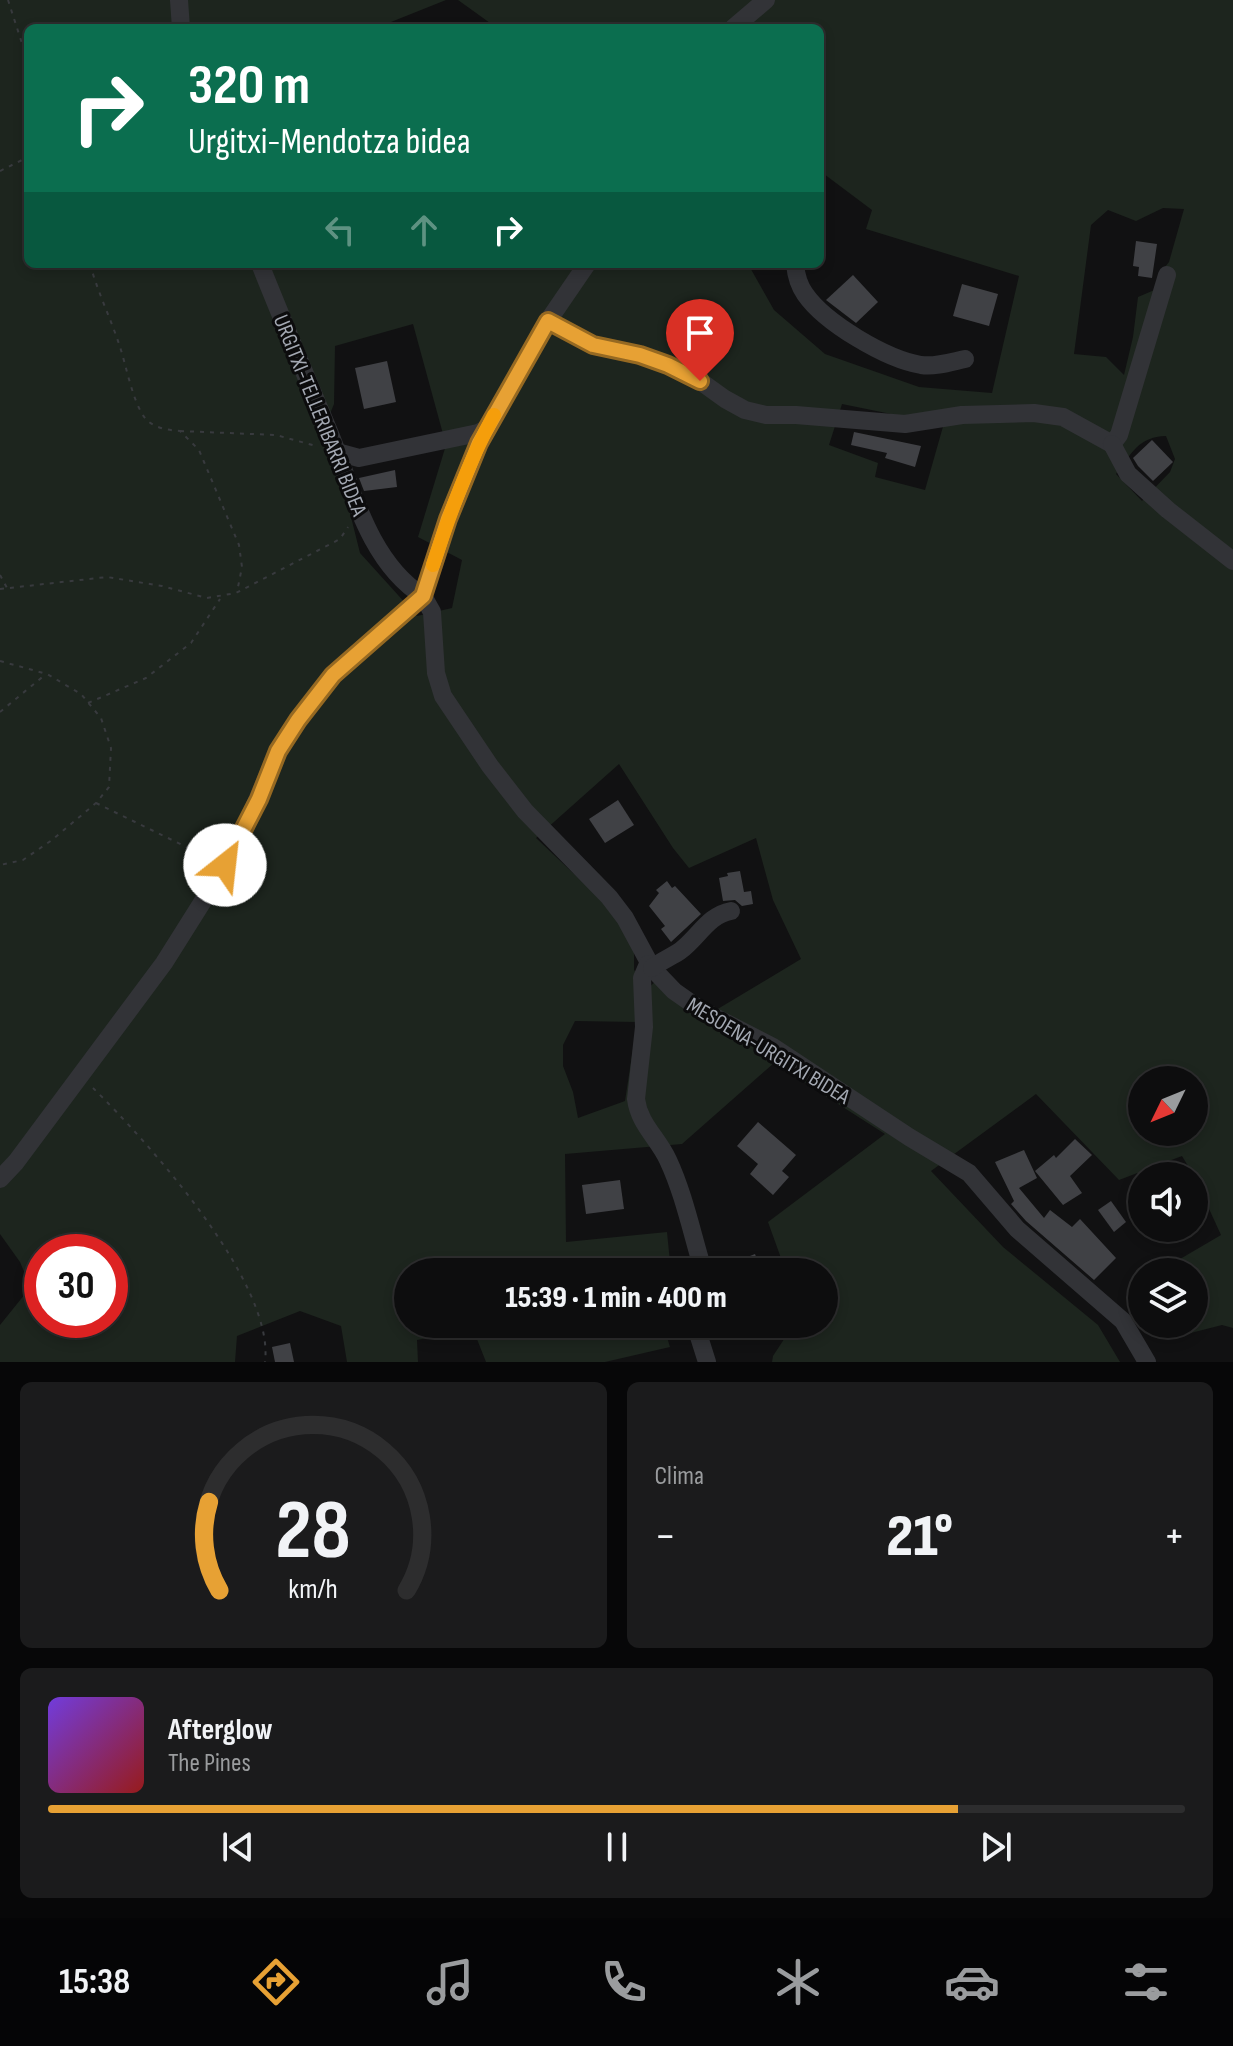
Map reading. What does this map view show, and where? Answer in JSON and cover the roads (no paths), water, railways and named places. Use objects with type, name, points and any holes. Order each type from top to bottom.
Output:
[{"type":"street","points":[[179,0],[181,24]]},
{"type":"street","points":[[738,24],[766,0]]},
{"type":"street","name":"URGITXI-TELLERIBARRI BIDEA","points":[[262,268],[337,452],[358,513],[394,570],[409,587],[423,596]]},
{"type":"street","points":[[0,1179],[16,1162],[164,963],[225,865],[259,799],[278,751],[298,720],[333,675],[423,596],[448,519],[486,429],[548,321],[584,268]]},
{"type":"street","points":[[796,268],[805,294],[820,311],[853,335],[885,352],[921,365],[965,359]]},
{"type":"street","points":[[1112,444],[1119,435],[1167,275]]},
{"type":"street","points":[[548,321],[593,345],[640,355],[668,365],[745,410],[766,415],[905,424],[962,415],[1034,413],[1063,417],[1112,444],[1128,474],[1233,561]]},
{"type":"street","points":[[337,452],[359,458],[486,429]]},
{"type":"street","name":"MESOENA-URGITXI BIDEA","points":[[423,596],[432,612],[436,673],[443,696],[525,811],[609,897],[635,933],[650,966],[674,991],[701,1010],[773,1047],[969,1173],[1017,1229],[1123,1321],[1147,1362]]},
{"type":"street","points":[[700,1258],[677,1183],[659,1144],[637,1109],[644,1027],[642,978],[650,966],[677,954],[714,917],[731,911]]},
{"type":"street","points":[[699,1338],[707,1362]]}]
